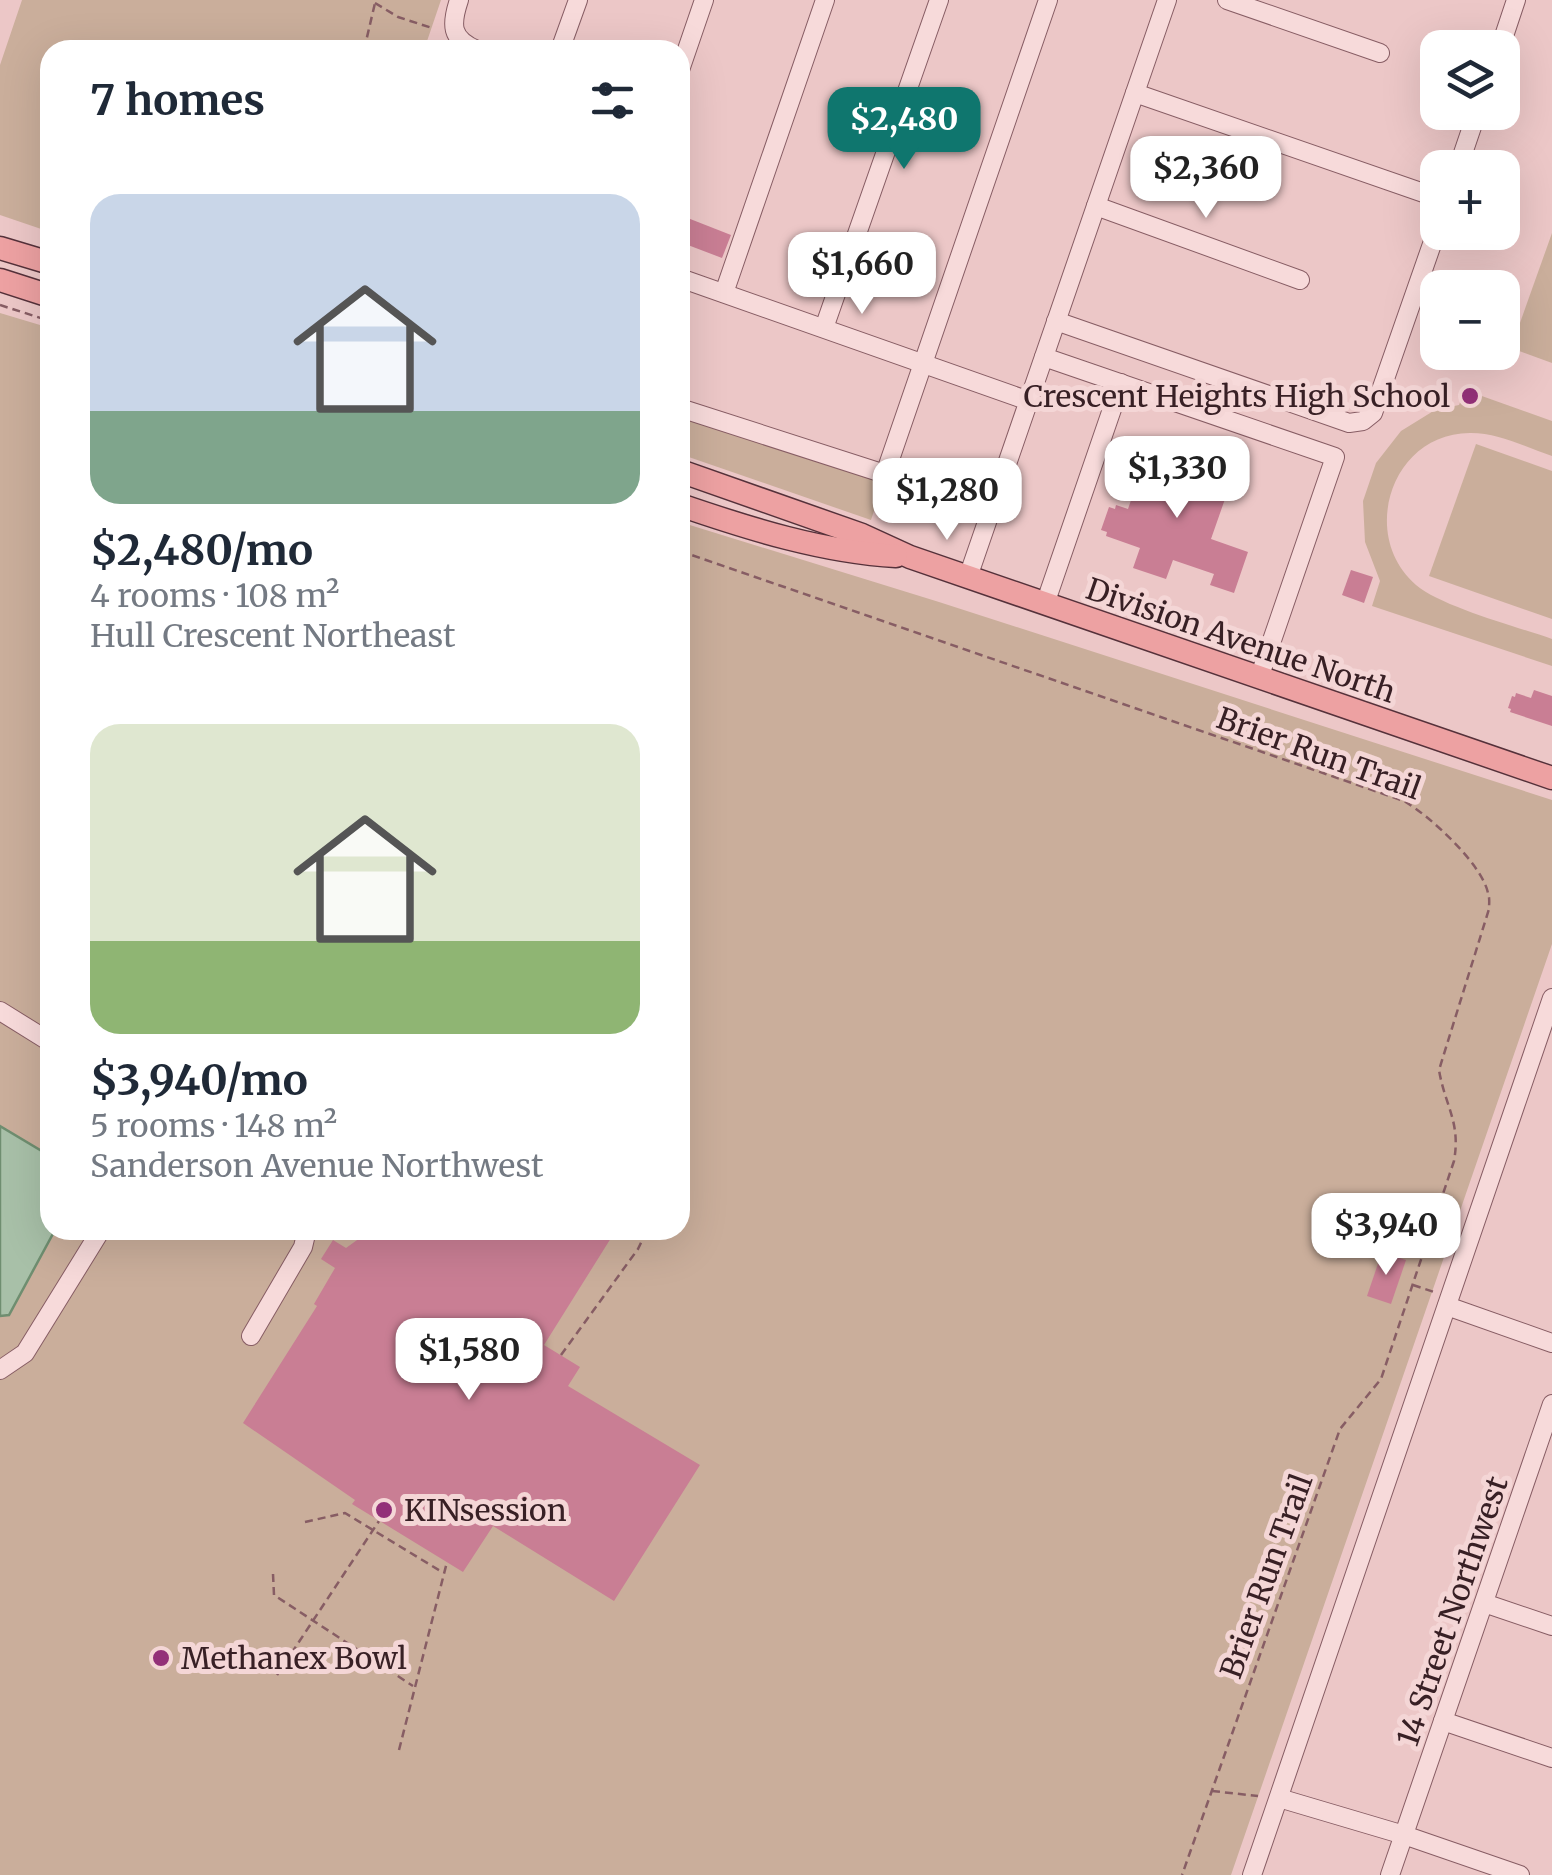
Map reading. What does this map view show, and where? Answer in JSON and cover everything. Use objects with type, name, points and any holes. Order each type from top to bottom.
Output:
[{"type":"main road","points":[[0,248],[40,260]]},
{"type":"main road","points":[[0,280],[40,293]]},
{"type":"main road","name":"Division Avenue North","points":[[690,475],[845,529],[968,578],[1552,778]]},
{"type":"main road","name":"Division Avenue North","points":[[690,508],[861,554],[910,557]]},
{"type":"street","points":[[459,0],[453,18],[461,40]]},
{"type":"street","points":[[564,40],[578,0]]},
{"type":"street","points":[[690,41],[704,0]]},
{"type":"street","points":[[724,294],[825,0]]},
{"type":"street","points":[[824,328],[939,0]]},
{"type":"street","points":[[690,411],[885,474],[1048,0]]},
{"type":"street","points":[[968,578],[1167,0]]},
{"type":"street","points":[[1227,0],[1380,53]]},
{"type":"street","points":[[1506,30],[1516,0]]},
{"type":"street","points":[[1135,93],[1420,192]]},
{"type":"street","points":[[1096,206],[1300,280]]},
{"type":"street","points":[[1056,321],[1349,423],[1363,421],[1373,414],[1430,250]]},
{"type":"street","points":[[690,282],[1029,400]]},
{"type":"street","points":[[1044,357],[1335,457],[1259,678]]},
{"type":"street","points":[[1045,604],[1121,383]]},
{"type":"street","points":[[1252,1875],[1552,998]]},
{"type":"street","points":[[0,1011],[40,1036]]},
{"type":"street","points":[[0,1370],[25,1353],[95,1240]]},
{"type":"street","points":[[251,1336],[304,1240]]},
{"type":"street","points":[[1448,1302],[1552,1343]]},
{"type":"street","name":"14 Street Northwest","points":[[1390,1875],[1552,1404]]},
{"type":"street","points":[[1484,1603],[1552,1626]]},
{"type":"street","points":[[1444,1720],[1552,1758]]},
{"type":"street","points":[[1278,1798],[1520,1875]]},
{"type":"path","points":[[366,40],[374,2],[398,17],[432,28]]},
{"type":"path","points":[[0,305],[40,318]]},
{"type":"path","name":"Brier Run Trail","points":[[690,554],[1404,801],[1443,829],[1479,874],[1488,892],[1489,909],[1439,1070],[1455,1121],[1458,1141],[1454,1161],[1381,1379],[1340,1429],[1182,1875]]},
{"type":"path","points":[[562,1356],[642,1240]]},
{"type":"path","points":[[1412,1284],[1448,1302]]},
{"type":"path","points":[[305,1522],[346,1513],[443,1573]]},
{"type":"path","points":[[278,1674],[379,1521]]},
{"type":"path","points":[[399,1750],[447,1562]]},
{"type":"path","points":[[273,1574],[274,1595],[414,1687]]},
{"type":"path","points":[[1210,1790],[1278,1798]]},
{"type":"shaded area","points":[[22,0],[441,0],[427,40],[40,40],[40,229],[0,215],[0,65]]},
{"type":"shaded area","points":[[1552,233],[1552,363],[1520,351],[1520,323]]},
{"type":"shaded area","points":[[0,313],[40,325],[40,1240],[690,1240],[690,525],[1552,800],[1552,944],[1231,1875],[0,1875]]},
{"type":"shaded area","points":[[1465,390],[1552,421],[1552,456],[1491,435],[1444,437],[1421,449],[1404,467],[1392,490],[1387,515],[1389,540],[1398,564],[1428,593],[1461,609],[1552,639],[1552,666],[1372,606],[1380,581],[1365,542],[1363,501],[1376,463],[1401,431],[1435,410],[1459,405]]},
{"type":"shaded area","points":[[690,416],[883,483],[871,520],[690,457]]},
{"type":"shaded area","points":[[1476,444],[1552,471],[1552,619],[1429,576]]},
{"type":"shaded area","points":[[0,1126],[40,1150],[40,1240],[50,1240],[9,1315],[0,1316]]},
{"type":"building","points":[[690,219],[731,235],[722,258],[690,246]]},
{"type":"building","points":[[1148,450],[1232,479],[1211,539],[1248,552],[1234,593],[1210,585],[1214,574],[1173,560],[1166,579],[1133,568],[1140,548],[1106,536],[1107,532],[1101,530],[1109,507],[1128,509]]},
{"type":"building","points":[[1351,570],[1373,577],[1364,603],[1342,595]]},
{"type":"building","points":[[1534,690],[1552,696],[1552,726],[1508,708],[1516,693],[1531,698]]},
{"type":"building","points":[[333,1240],[346,1248],[357,1240],[610,1240],[544,1345],[580,1367],[568,1386],[700,1465],[614,1601],[493,1526],[463,1572],[352,1504],[355,1500],[243,1423],[317,1306],[314,1304],[335,1268],[321,1259]]},
{"type":"building","points":[[1382,1252],[1406,1260],[1391,1304],[1367,1296]]},
{"type":"place","name":"Crescent Heights High School","points":[[1470,396]]},
{"type":"place","name":"KINsession","points":[[384,1510]]},
{"type":"place","name":"Methanex Bowl","points":[[161,1658]]}]
